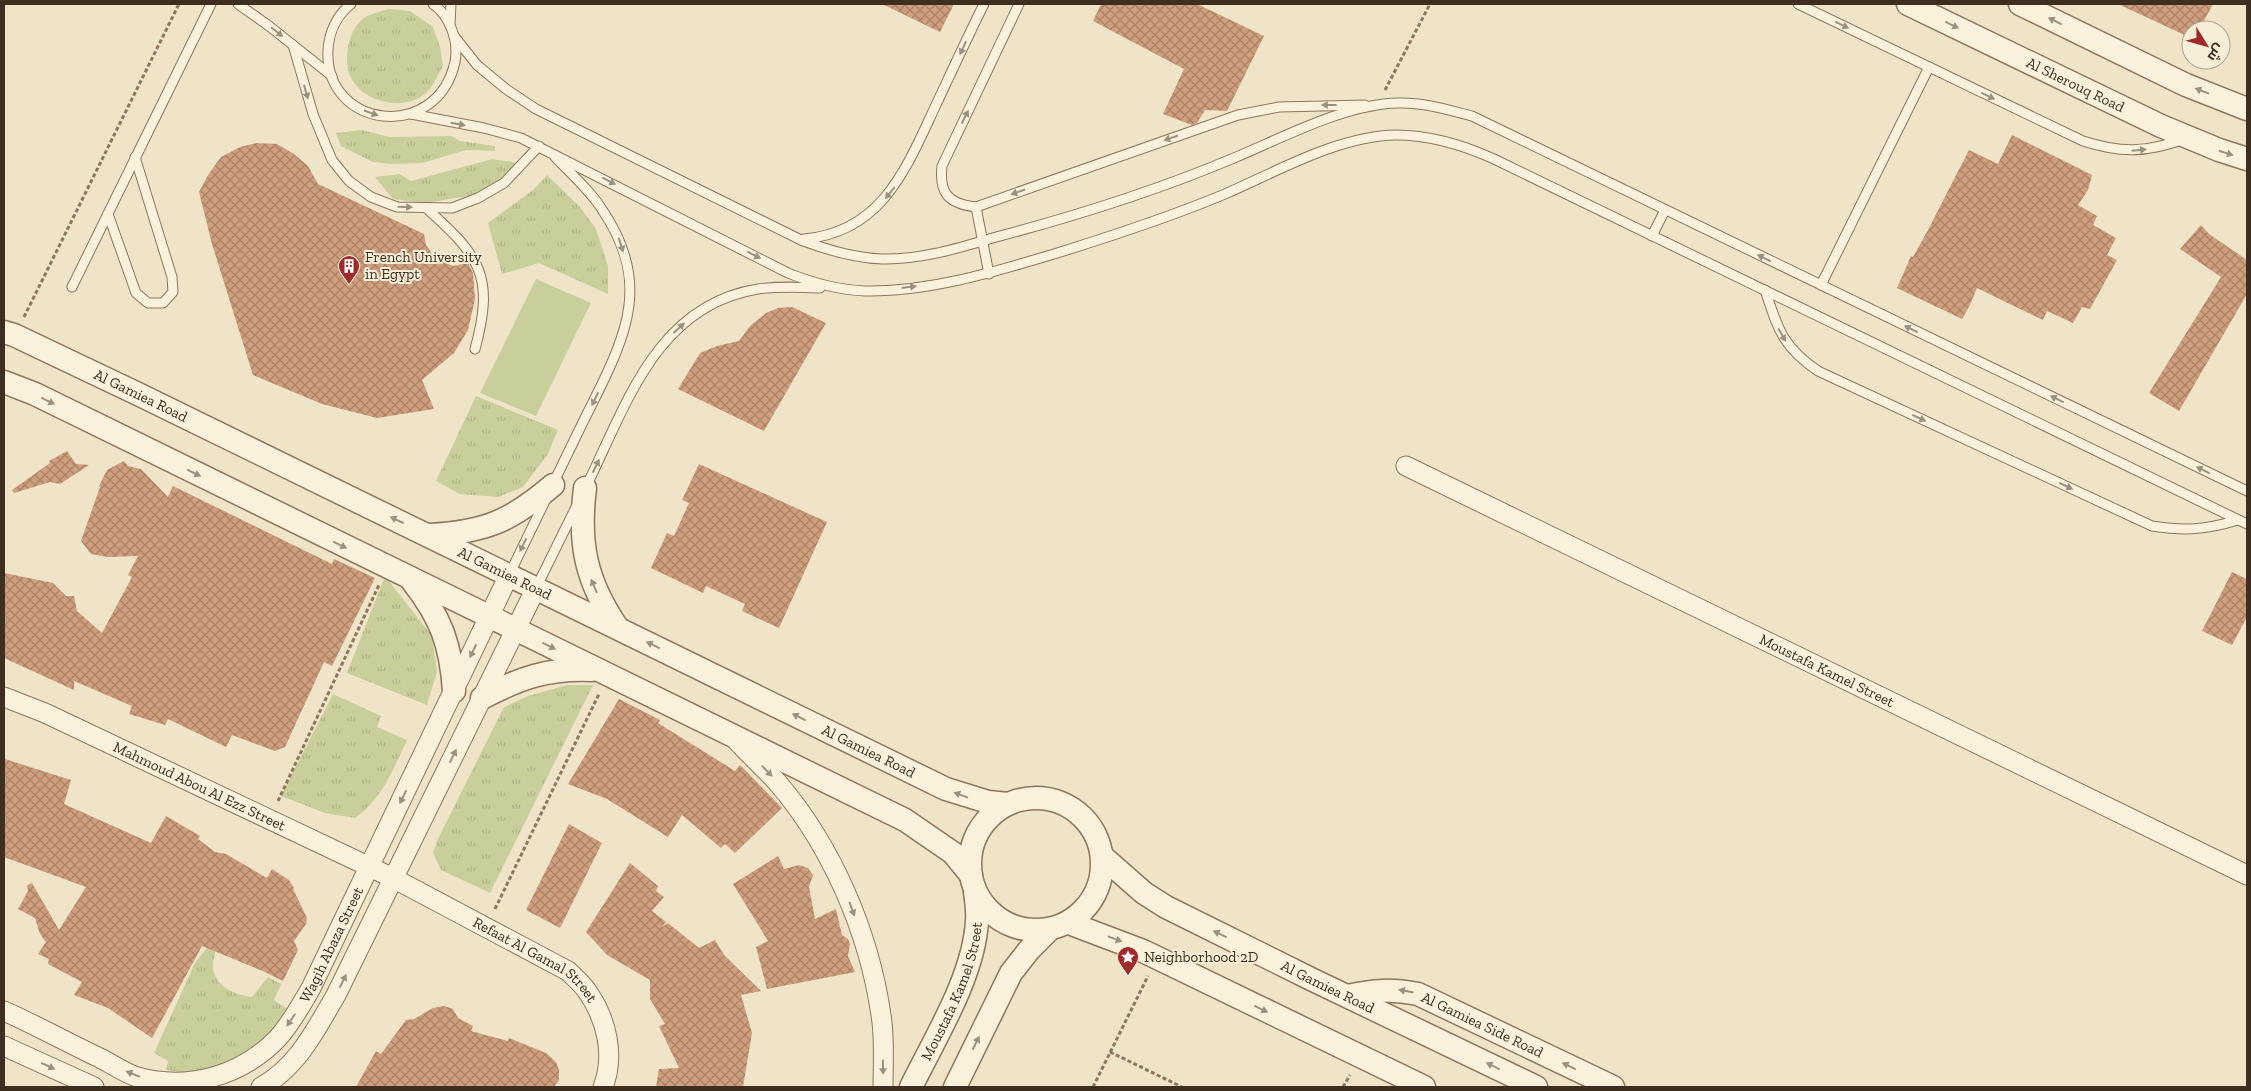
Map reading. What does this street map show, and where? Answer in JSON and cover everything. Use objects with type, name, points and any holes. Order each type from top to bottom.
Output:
[{"type":"street","name":"Al Sherouq Road","points":[[1908,4],[2188,138],[2247,159]]},
{"type":"street","points":[[2026,6],[2186,85],[2247,109]]},
{"type":"street","name":"Al Gamiea Road","points":[[9,334],[428,535],[946,789],[988,802],[1008,804]]},
{"type":"street","points":[[4,382],[35,394],[905,820],[953,853],[973,882],[984,906],[997,918],[1013,927],[1031,931],[1059,926],[1119,940],[1158,957],[1424,1087]]},
{"type":"street","name":"Moustafa Kamel Street","points":[[1406,466],[2247,875]]},
{"type":"street","points":[[428,535],[463,533],[496,524],[526,507],[553,485]]},
{"type":"street","points":[[585,488],[581,518],[583,548],[590,576],[602,604],[618,628]]},
{"type":"street","name":"Wagih Abaza Street","points":[[4,1012],[137,1076],[181,1082],[203,1080],[224,1075],[244,1066],[262,1053],[278,1038],[291,1021],[311,988],[509,575]]},
{"type":"street","points":[[411,579],[430,603],[444,630],[452,660],[454,691]]},
{"type":"street","name":"Wagih Abaza Street","points":[[261,1087],[286,1068],[304,1049],[336,995],[536,588]]},
{"type":"street","points":[[482,698],[526,677],[550,671],[573,669],[603,673]]},
{"type":"street","name":"Mahmoud Abou Al Ezz Street","points":[[4,697],[45,713],[393,878]]},
{"type":"street","points":[[733,736],[778,783],[816,835],[846,892],[868,953],[882,1016],[883,1087]]},
{"type":"street","points":[[955,1087],[1011,973],[1029,950],[1059,926],[1081,914],[1091,902],[1100,880],[1103,857],[1099,842],[1092,828],[1081,815],[1067,805],[1051,799],[1034,798],[1008,804],[991,816],[978,833],[971,854],[973,882]]},
{"type":"street","name":"Al Gamiea Road","points":[[1103,857],[1144,893],[1166,907],[1536,1087]]},
{"type":"street","name":"Refaat Al Gamal Street","points":[[393,878],[568,971],[588,992],[603,1018],[609,1047],[607,1077],[603,1087]]},
{"type":"street","name":"Moustafa Kamel Street","points":[[911,1087],[963,980],[973,951],[978,920],[973,882]]},
{"type":"street","name":"Al Gamiea Side Road","points":[[1348,996],[1370,990],[1394,989],[1418,994],[1613,1087]]},
{"type":"street","points":[[4,1046],[94,1087]]},
{"type":"lane","points":[[72,287],[211,4]]},
{"type":"lane","points":[[238,4],[332,76]]},
{"type":"lane","points":[[351,4],[335,23],[329,41],[328,59],[332,76],[338,88],[358,108],[383,116],[410,114],[484,128],[521,138],[788,273],[836,288]]},
{"type":"lane","points":[[433,4],[450,24]]},
{"type":"lane","points":[[410,114],[428,106],[443,92],[452,75],[456,56],[454,36],[450,24],[451,4]]},
{"type":"lane","points":[[801,240],[820,238],[841,231],[878,207],[892,190],[915,150],[984,4]]},
{"type":"lane","points":[[1019,4],[942,166],[940,182],[947,196],[960,205],[976,207],[1238,115],[1279,107],[1320,105],[1398,103],[1436,106],[1472,116],[2247,491]]},
{"type":"lane","points":[[1798,4],[2082,141],[2108,149],[2145,150],[2163,147],[2188,138]]},
{"type":"lane","points":[[454,36],[477,66],[506,89],[536,109],[801,240],[827,250],[881,259],[909,258],[936,254],[1052,222],[1143,193],[1233,159],[1320,121],[1378,105]]},
{"type":"lane","points":[[293,45],[313,114],[332,160],[349,181],[371,197],[396,207],[452,208],[478,198],[504,183],[539,146]]},
{"type":"lane","points":[[1821,285],[1928,67]]},
{"type":"lane","points":[[536,588],[645,368],[661,344],[682,324],[705,308],[730,296],[758,289],[786,287],[836,288],[865,291],[934,284],[989,274],[1099,240],[1206,201],[1329,149],[1362,139],[1396,135],[1430,138],[1463,145],[2247,524]]},
{"type":"lane","points":[[509,575],[618,350],[627,322],[630,292],[627,263],[617,235],[602,209],[550,151]]},
{"type":"lane","points":[[108,214],[136,294],[148,303],[162,303],[172,292],[172,277],[135,157]]},
{"type":"lane","points":[[976,207],[989,274]]},
{"type":"lane","points":[[426,208],[450,229],[472,254],[479,267],[484,317],[475,349]]},
{"type":"lane","points":[[1652,236],[1665,210]]},
{"type":"lane","points":[[1765,290],[1780,334],[1790,348],[1818,371],[2152,526],[2181,531],[2210,528],[2238,520]]},
{"type":"path","points":[[9,334],[179,4]]},
{"type":"path","points":[[1378,105],[1430,4]]},
{"type":"path","points":[[269,820],[387,567]]},
{"type":"path","points":[[486,928],[603,673]]},
{"type":"path","points":[[1093,1087],[1158,957]]},
{"type":"path","points":[[1110,1052],[1182,1087]]},
{"type":"green space","points":[[389,9],[410,11],[433,27],[440,47],[443,66],[436,79],[427,92],[410,102],[390,103],[379,100],[362,91],[350,76],[347,57],[348,47],[355,29],[360,21],[367,16]]},
{"type":"green space","points":[[361,130],[389,137],[451,136],[460,141],[495,146],[495,151],[466,150],[422,163],[392,164],[373,162],[341,146],[336,133]]},
{"type":"green space","points":[[492,159],[519,163],[487,193],[425,203],[393,199],[375,177],[400,174],[411,181]]},
{"type":"green space","points":[[547,175],[580,207],[596,229],[608,266],[608,294],[539,263],[502,274],[488,223],[533,190]]},
{"type":"green space","points":[[536,279],[591,303],[536,416],[480,393]]},
{"type":"green space","points":[[476,396],[558,430],[548,454],[523,487],[498,497],[460,494],[436,481]]},
{"type":"green space","points":[[385,576],[432,636],[437,672],[427,705],[347,673]]},
{"type":"green space","points":[[567,685],[593,685],[490,893],[441,870],[433,853],[437,841],[504,707],[528,696]]},
{"type":"green space","points":[[333,694],[381,716],[377,727],[407,740],[392,773],[380,793],[355,818],[325,813],[281,796]]},
{"type":"green space","points":[[212,941],[217,944],[213,968],[215,975],[222,985],[233,992],[252,997],[268,977],[281,984],[274,1000],[292,1012],[272,1037],[222,1069],[189,1074],[166,1070],[168,1061],[154,1053],[195,963]]},
{"type":"building","points":[[882,4],[954,4],[940,32]]},
{"type":"building","points":[[1101,4],[1197,4],[1264,36],[1227,111],[1205,110],[1197,123],[1192,125],[1163,114],[1184,69],[1093,21]]},
{"type":"building","points":[[2118,4],[2213,4],[2204,20],[2181,20],[2181,33]]},
{"type":"building","points":[[2012,135],[2092,175],[2088,190],[2078,205],[2097,216],[2093,225],[2116,238],[2107,255],[2117,260],[2090,309],[2082,307],[2073,323],[2047,311],[2043,320],[1977,288],[1962,319],[1897,288],[1911,256],[1913,257],[1929,228],[1969,150],[1998,164]]},
{"type":"building","name":"French University in Egypt","points":[[256,143],[277,144],[294,154],[308,166],[318,184],[424,234],[426,245],[435,258],[453,266],[468,263],[473,273],[475,299],[468,330],[454,353],[422,380],[434,409],[377,418],[322,404],[253,375],[212,244],[199,192],[221,157],[240,147]]},
{"type":"building","points":[[2201,225],[2209,234],[2247,260],[2247,294],[2179,411],[2149,393],[2221,277],[2180,249]]},
{"type":"building","points":[[792,307],[826,323],[764,431],[678,389],[700,353],[717,346],[739,341],[750,326],[766,313],[778,308]]},
{"type":"building","points":[[67,451],[76,464],[89,465],[60,484],[50,482],[14,493],[12,490],[50,463],[49,461]]},
{"type":"building","points":[[124,461],[128,466],[141,469],[168,497],[173,486],[332,564],[334,559],[375,578],[332,666],[324,662],[285,747],[275,751],[232,735],[226,747],[168,719],[165,725],[129,714],[132,706],[74,681],[74,690],[4,658],[4,573],[53,583],[66,596],[74,596],[77,611],[102,633],[132,577],[128,575],[138,556],[108,557],[91,554],[81,541],[99,486],[107,470]]},
{"type":"building","points":[[699,464],[827,522],[779,628],[742,611],[745,604],[706,586],[703,593],[651,568],[667,533],[674,536],[689,503],[682,500]]},
{"type":"building","points":[[2232,572],[2247,579],[2247,617],[2232,645],[2202,631]]},
{"type":"building","points":[[619,699],[660,720],[658,723],[735,771],[740,765],[782,808],[735,853],[725,844],[721,848],[682,815],[668,837],[607,799],[568,784]]},
{"type":"building","points":[[5,759],[71,780],[64,804],[151,843],[166,816],[200,836],[198,839],[215,852],[226,854],[267,878],[272,869],[289,880],[307,918],[306,924],[294,941],[298,950],[283,981],[202,946],[152,1038],[108,1008],[74,995],[82,982],[48,964],[49,959],[38,954],[46,942],[40,934],[35,918],[18,909],[28,891],[27,885],[32,883],[59,930],[86,887],[4,857]]},
{"type":"building","points":[[569,824],[602,843],[560,928],[526,910]]},
{"type":"building","points":[[778,856],[784,869],[799,865],[808,868],[813,875],[809,887],[815,919],[836,909],[842,935],[848,939],[850,944],[848,956],[855,972],[767,989],[756,947],[768,941],[733,884]]},
{"type":"building","points":[[630,863],[658,886],[656,891],[664,897],[652,911],[666,922],[662,927],[668,923],[699,948],[715,940],[724,955],[761,991],[741,995],[752,1033],[743,1087],[656,1087],[659,1069],[679,1068],[659,1026],[665,1024],[650,999],[650,980],[607,955],[586,932]]},
{"type":"building","points":[[444,1006],[453,1009],[458,1018],[473,1026],[471,1031],[508,1041],[509,1038],[546,1053],[556,1062],[559,1070],[559,1080],[554,1087],[356,1087],[376,1051],[381,1054],[406,1020],[414,1019],[433,1008]]},
{"type":"place","name":"French University in Egypt","points":[[349,285]]},
{"type":"place","name":"Neighborhood 2D","points":[[1128,976]]}]
